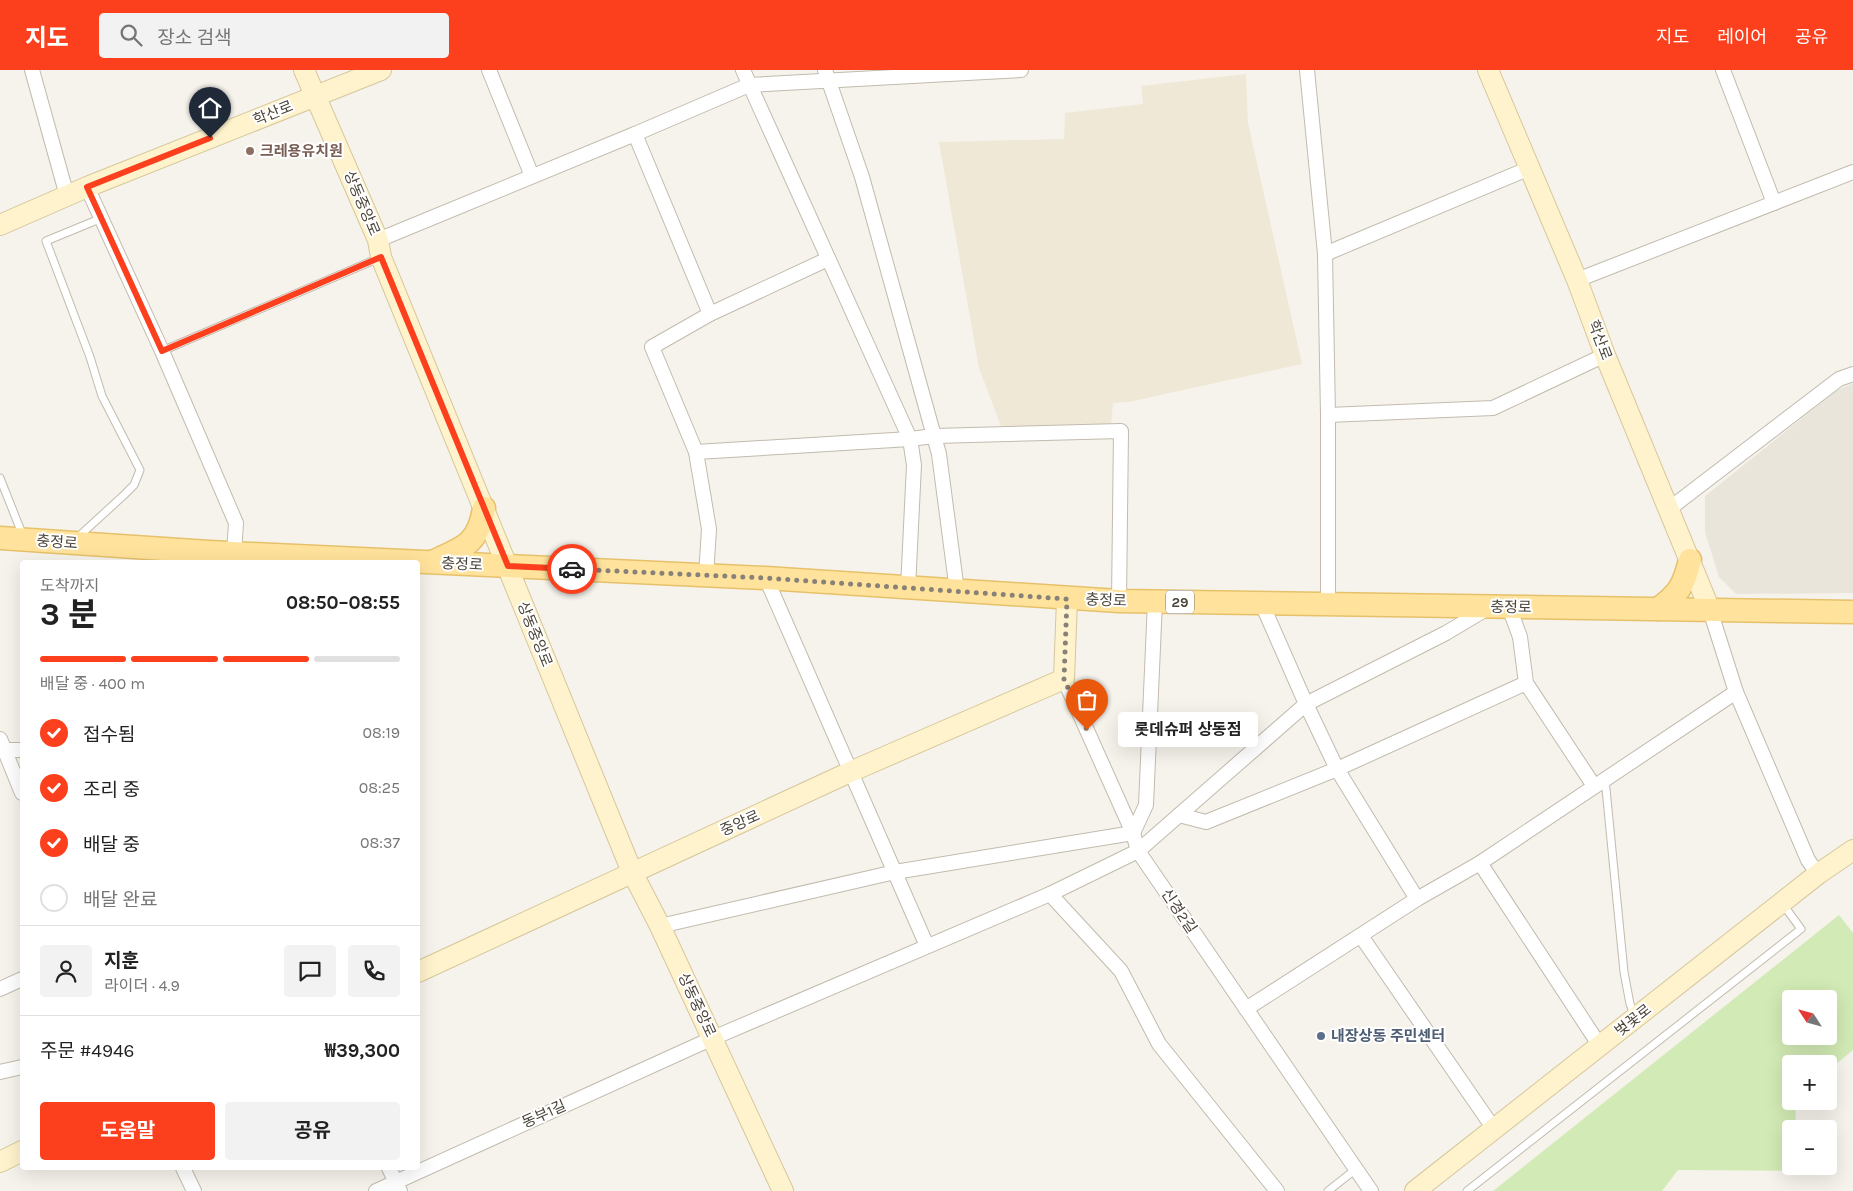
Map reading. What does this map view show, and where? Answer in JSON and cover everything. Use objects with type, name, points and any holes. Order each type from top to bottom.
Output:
[{"type":"main road","points":[[431,563],[460,550],[473,538],[481,525],[484,508]]},
{"type":"main road","name":"충정로","points":[[0,538],[72,542],[209,557],[234,553],[372,560]]},
{"type":"main road","points":[[1658,609],[1673,598],[1681,587],[1690,560]]},
{"type":"main road","name":"충정로","points":[[420,562],[766,578],[1119,601],[1853,612]]},
{"type":"street","points":[[32,70],[67,196]]},
{"type":"street","name":"상동중앙로","points":[[304,70],[380,248],[632,872],[660,926],[783,1191]]},
{"type":"street","name":"학산로","points":[[0,225],[87,187],[381,70]]},
{"type":"street","points":[[490,70],[532,176]]},
{"type":"street","points":[[743,70],[910,439],[914,465],[908,588]]},
{"type":"street","points":[[380,248],[532,176],[749,85],[826,76],[1021,70]]},
{"type":"street","points":[[1307,70],[1325,254],[1328,415],[1328,604]]},
{"type":"street","name":"학산로","points":[[1488,70],[1577,280],[1605,355],[1710,610]]},
{"type":"street","points":[[1723,70],[1774,203]]},
{"type":"street","points":[[826,76],[862,177],[939,454],[957,591]]},
{"type":"street","points":[[636,134],[710,314]]},
{"type":"street","points":[[1325,254],[1530,168]]},
{"type":"street","points":[[1577,280],[1853,172]]},
{"type":"street","points":[[87,187],[162,351],[236,523],[234,553]]},
{"type":"street","points":[[706,576],[708,529],[696,452],[652,347],[710,314],[828,259]]},
{"type":"street","points":[[1328,415],[1493,408],[1605,355]]},
{"type":"street","points":[[1669,509],[1839,379],[1853,374]]},
{"type":"street","points":[[696,452],[934,436],[1121,431],[1119,601]]},
{"type":"street","points":[[766,578],[927,946]]},
{"type":"street","name":"신경2길","points":[[1067,599],[1064,679],[1133,833],[1138,851],[1371,1191]]},
{"type":"street","points":[[660,926],[895,872],[1133,833],[1146,806],[1156,602]]},
{"type":"street","points":[[1262,604],[1337,769],[1418,899]]},
{"type":"street","points":[[1500,607],[1520,637],[1526,683],[1600,782]]},
{"type":"street","name":"동부1길","points":[[376,1191],[398,1186],[713,1038],[1050,894],[1138,851],[1306,704],[1500,607]]},
{"type":"street","points":[[1710,610],[1736,692],[1808,860],[1818,874]]},
{"type":"street","name":"중앙로","points":[[420,971],[850,772],[1064,679]]},
{"type":"street","points":[[1179,815],[1206,822],[1337,769],[1526,683]]},
{"type":"street","points":[[1246,1009],[1418,899],[1480,862],[1736,692]]},
{"type":"street","points":[[2,744],[20,749]]},
{"type":"street","points":[[2,744],[20,788]]},
{"type":"street","name":"벚꽃로","points":[[1415,1191],[1818,874],[1853,850]]},
{"type":"street","points":[[1480,862],[1600,1046]]},
{"type":"street","points":[[1050,894],[1121,971],[1159,1044],[1277,1191]]},
{"type":"street","points":[[1361,936],[1494,1129]]},
{"type":"street","points":[[0,989],[20,980]]},
{"type":"street","points":[[0,1072],[20,1067]]},
{"type":"street","points":[[0,1162],[20,1153]]},
{"type":"street","points":[[184,1170],[194,1191]]},
{"type":"street","points":[[390,1170],[398,1186]]},
{"type":"lane","points":[[72,542],[134,485],[140,470],[102,396],[90,357],[46,242],[102,218]]},
{"type":"lane","points":[[162,351],[380,248]]},
{"type":"lane","points":[[0,478],[24,539]]},
{"type":"lane","points":[[1600,782],[1624,972],[1630,1004],[1636,1018]]},
{"type":"lane","points":[[1466,1191],[1801,930],[1782,903]]},
{"type":"lane","points":[[1328,1191],[1356,1169]]},
{"type":"shaded area","points":[[1246,74],[1248,123],[1302,364],[1129,402],[1113,403],[1111,425],[1002,429],[979,368],[939,142],[1064,139],[1065,113],[1143,104],[1141,86]]},
{"type":"shaded area","points":[[1853,383],[1853,593],[1736,594],[1719,577],[1705,532],[1705,496],[1836,391]]},
{"type":"green space","points":[[1839,915],[1853,933],[1853,1050],[1837,1063],[1837,1055],[1782,1055],[1782,1110],[1795,1110],[1796,1120],[1782,1120],[1782,1171],[1678,1170],[1662,1191],[1493,1191]]},
{"type":"way so far","points":[[572,569],[766,578],[1067,599],[1064,679],[1087,730]]},
{"type":"place","name":"크레용유치원","points":[[250,151]]},
{"type":"place","name":"롯데슈퍼 상동점","points":[[1087,730]]},
{"type":"place","name":"내장상동 주민센터","points":[[1321,1036]]},
{"type":"route","points":[[210,138],[87,187],[162,351],[381,257],[508,566],[572,569]]}]
